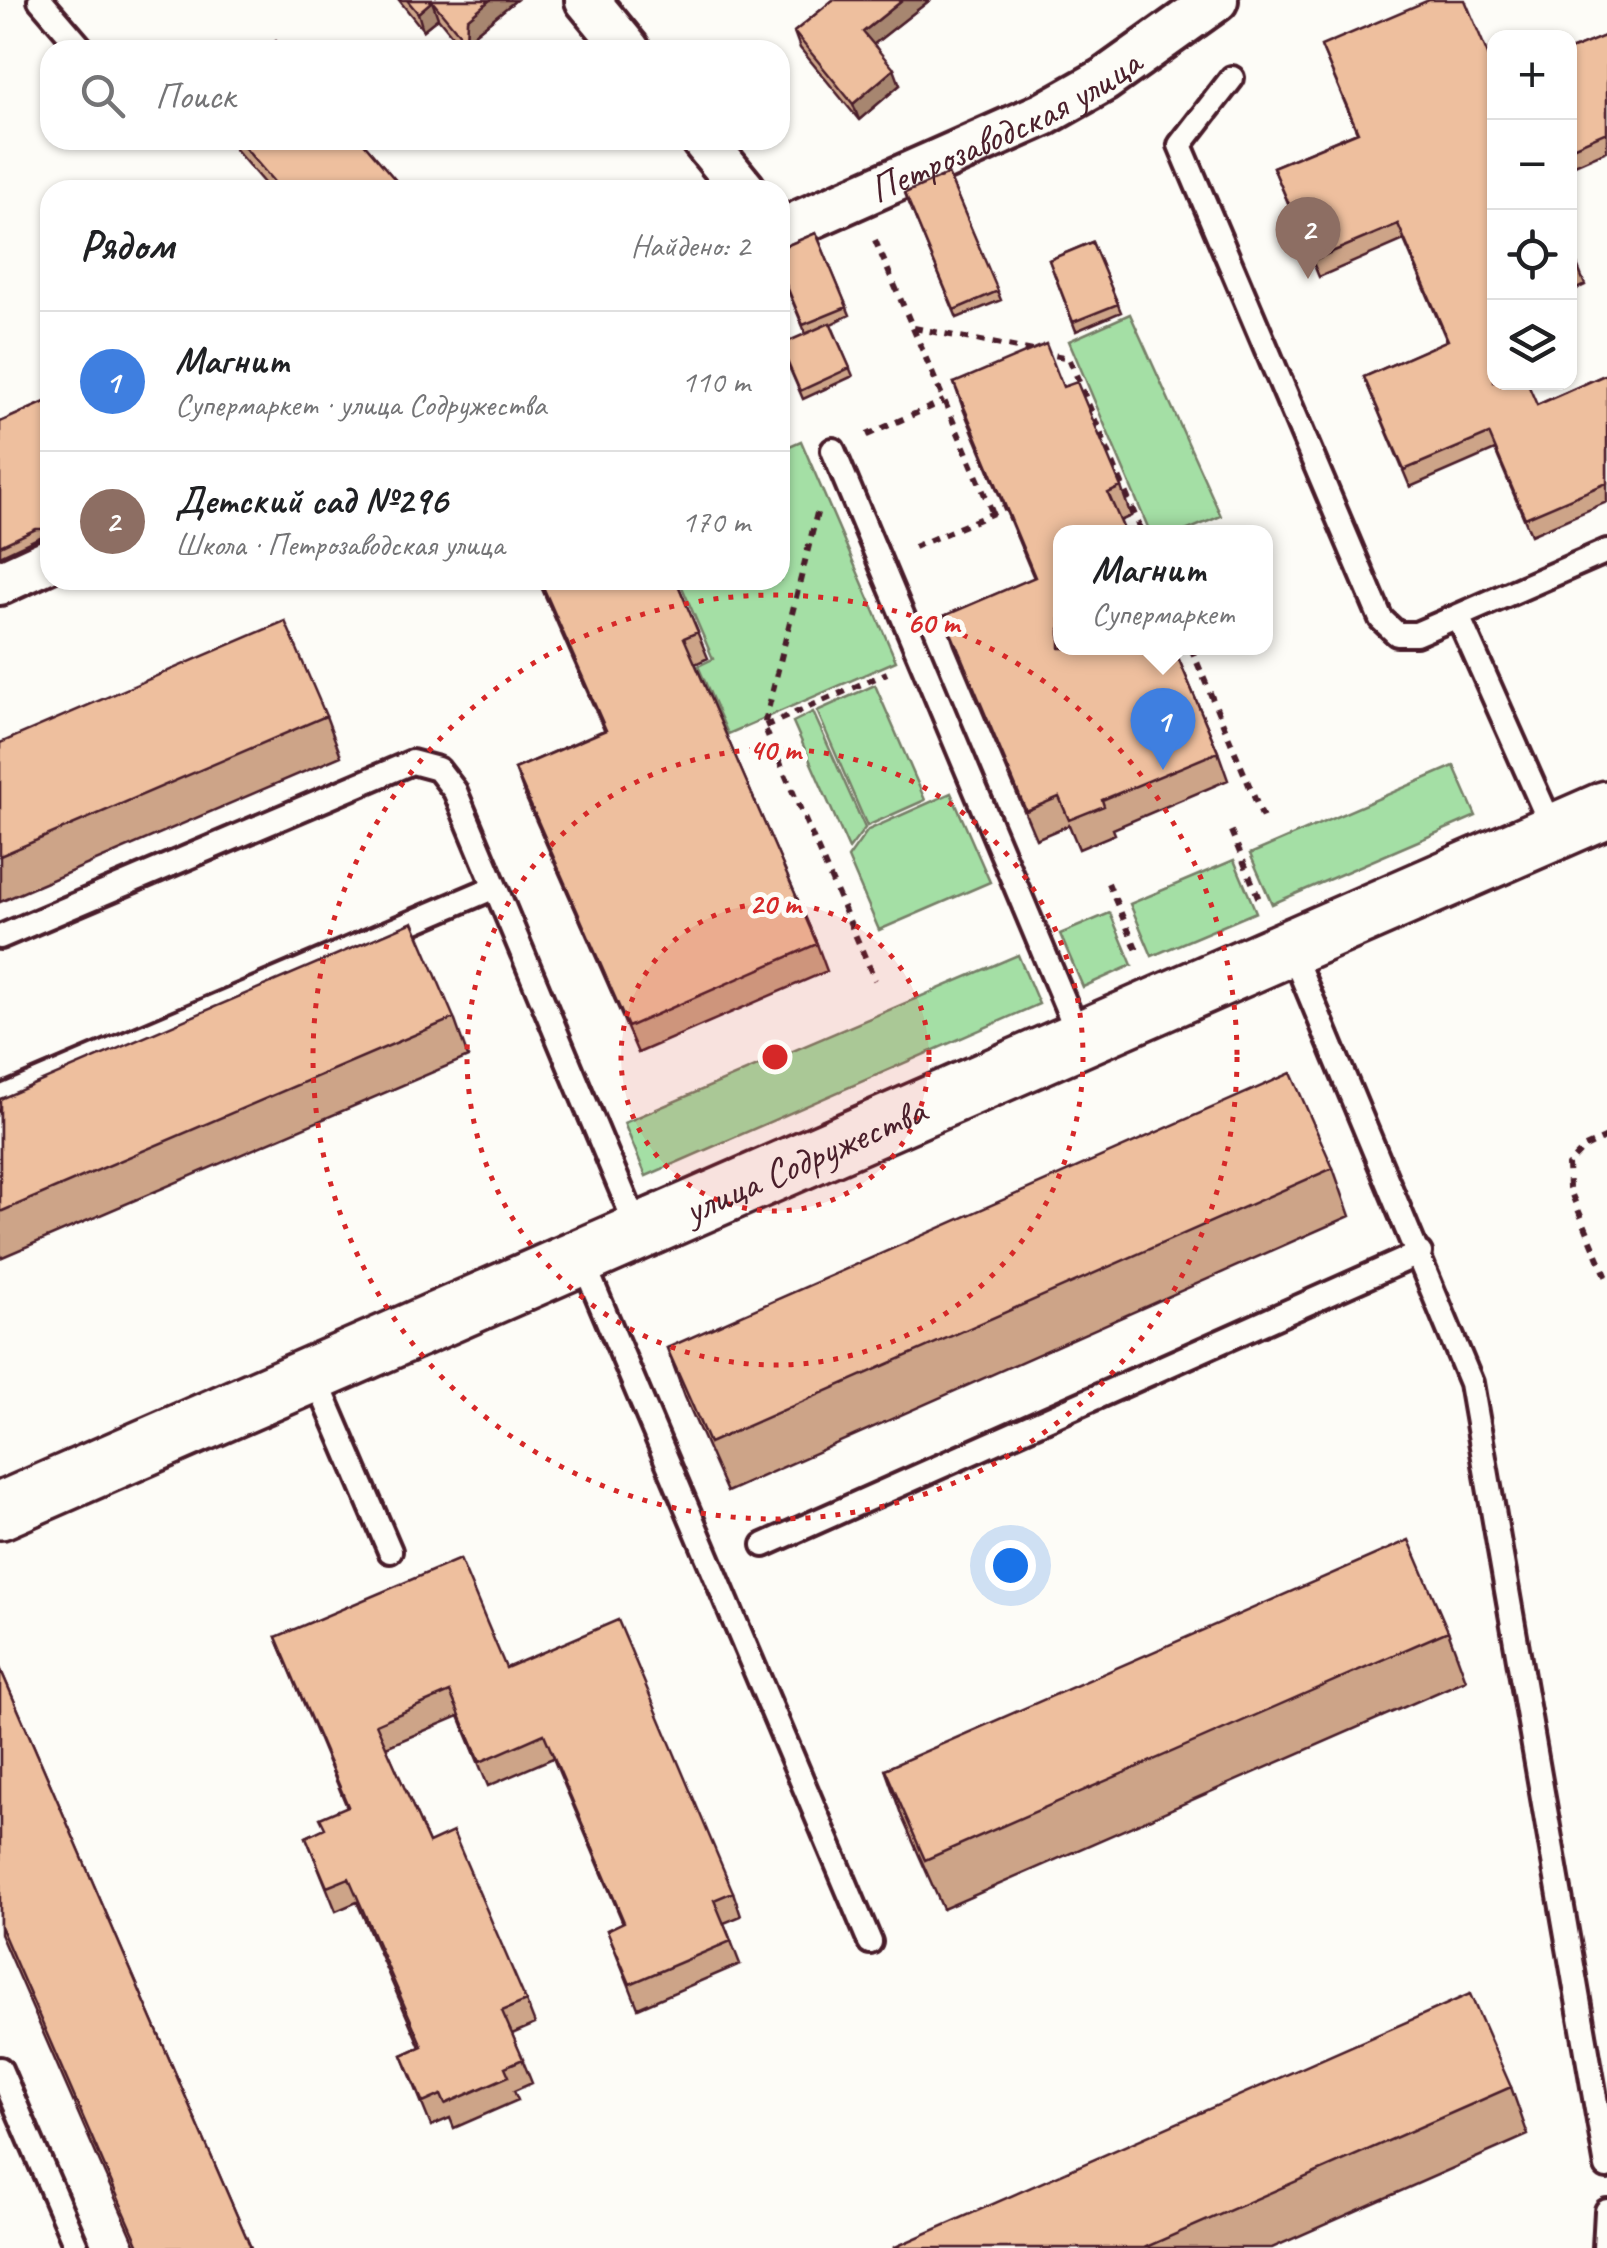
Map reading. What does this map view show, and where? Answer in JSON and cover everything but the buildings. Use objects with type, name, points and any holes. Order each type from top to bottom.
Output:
[{"type":"street","points":[[587,0],[620,40]]},
{"type":"street","name":"Петрозаводская улица","points":[[790,227],[1044,114],[1104,80],[1216,0]]},
{"type":"street","points":[[711,150],[736,180]]},
{"type":"street","points":[[0,583],[40,565]]},
{"type":"street","name":"улица Содружества","points":[[0,1512],[1607,809]]},
{"type":"lane","points":[[40,0],[74,40]]},
{"type":"lane","points":[[1232,78],[1180,145],[1381,619],[1397,634],[1416,634],[1607,552]]},
{"type":"lane","points":[[832,450],[1080,1039]]},
{"type":"lane","points":[[1458,616],[1554,832]]},
{"type":"lane","points":[[0,937],[412,762],[438,769],[455,792],[639,1232]]},
{"type":"lane","points":[[0,1098],[496,887]]},
{"type":"lane","points":[[1285,950],[1420,1253],[1472,1384],[1607,2166]]},
{"type":"lane","points":[[764,1545],[1420,1253]]},
{"type":"lane","points":[[581,1257],[870,1942]]},
{"type":"lane","points":[[314,1374],[390,1551]]},
{"type":"lane","points":[[0,2068],[77,2248]]},
{"type":"lane","points":[[1605,2248],[1607,2211]]},
{"type":"path","points":[[856,197],[992,514]]},
{"type":"path","points":[[914,328],[1069,358],[1139,525]]},
{"type":"path","points":[[875,980],[764,726],[832,450],[944,402]]},
{"type":"path","points":[[879,562],[1005,508]]},
{"type":"path","points":[[1194,655],[1263,818]]},
{"type":"path","points":[[764,726],[920,658]]},
{"type":"path","points":[[1230,831],[1285,950]]},
{"type":"path","points":[[1108,883],[1160,1004]]},
{"type":"path","points":[[1607,1137],[1585,1146],[1568,1165],[1569,1188],[1607,1278]]},
{"type":"green space","points":[[1130,314],[1221,516],[1200,525],[1147,525],[1069,341]]},
{"type":"green space","points":[[801,441],[896,661],[728,734],[698,666],[713,659],[683,590],[790,590],[790,446]]},
{"type":"green space","points":[[875,685],[925,800],[867,826],[817,711]]},
{"type":"green space","points":[[813,712],[865,828],[849,849],[793,722]]},
{"type":"green space","points":[[1454,766],[1476,816],[1272,904],[1250,854]]},
{"type":"green space","points":[[951,793],[990,882],[879,930],[848,858],[868,830]]},
{"type":"green space","points":[[1234,860],[1256,912],[1152,956],[1130,904]]},
{"type":"green space","points":[[1110,913],[1132,965],[1083,987],[1060,934]]},
{"type":"green space","points":[[1018,955],[1039,1004],[646,1176],[624,1123]]},
{"type":"place","name":"Детский сад №296","points":[[1308,279]]},
{"type":"place","name":"Магнит","points":[[1163,770]]}]
